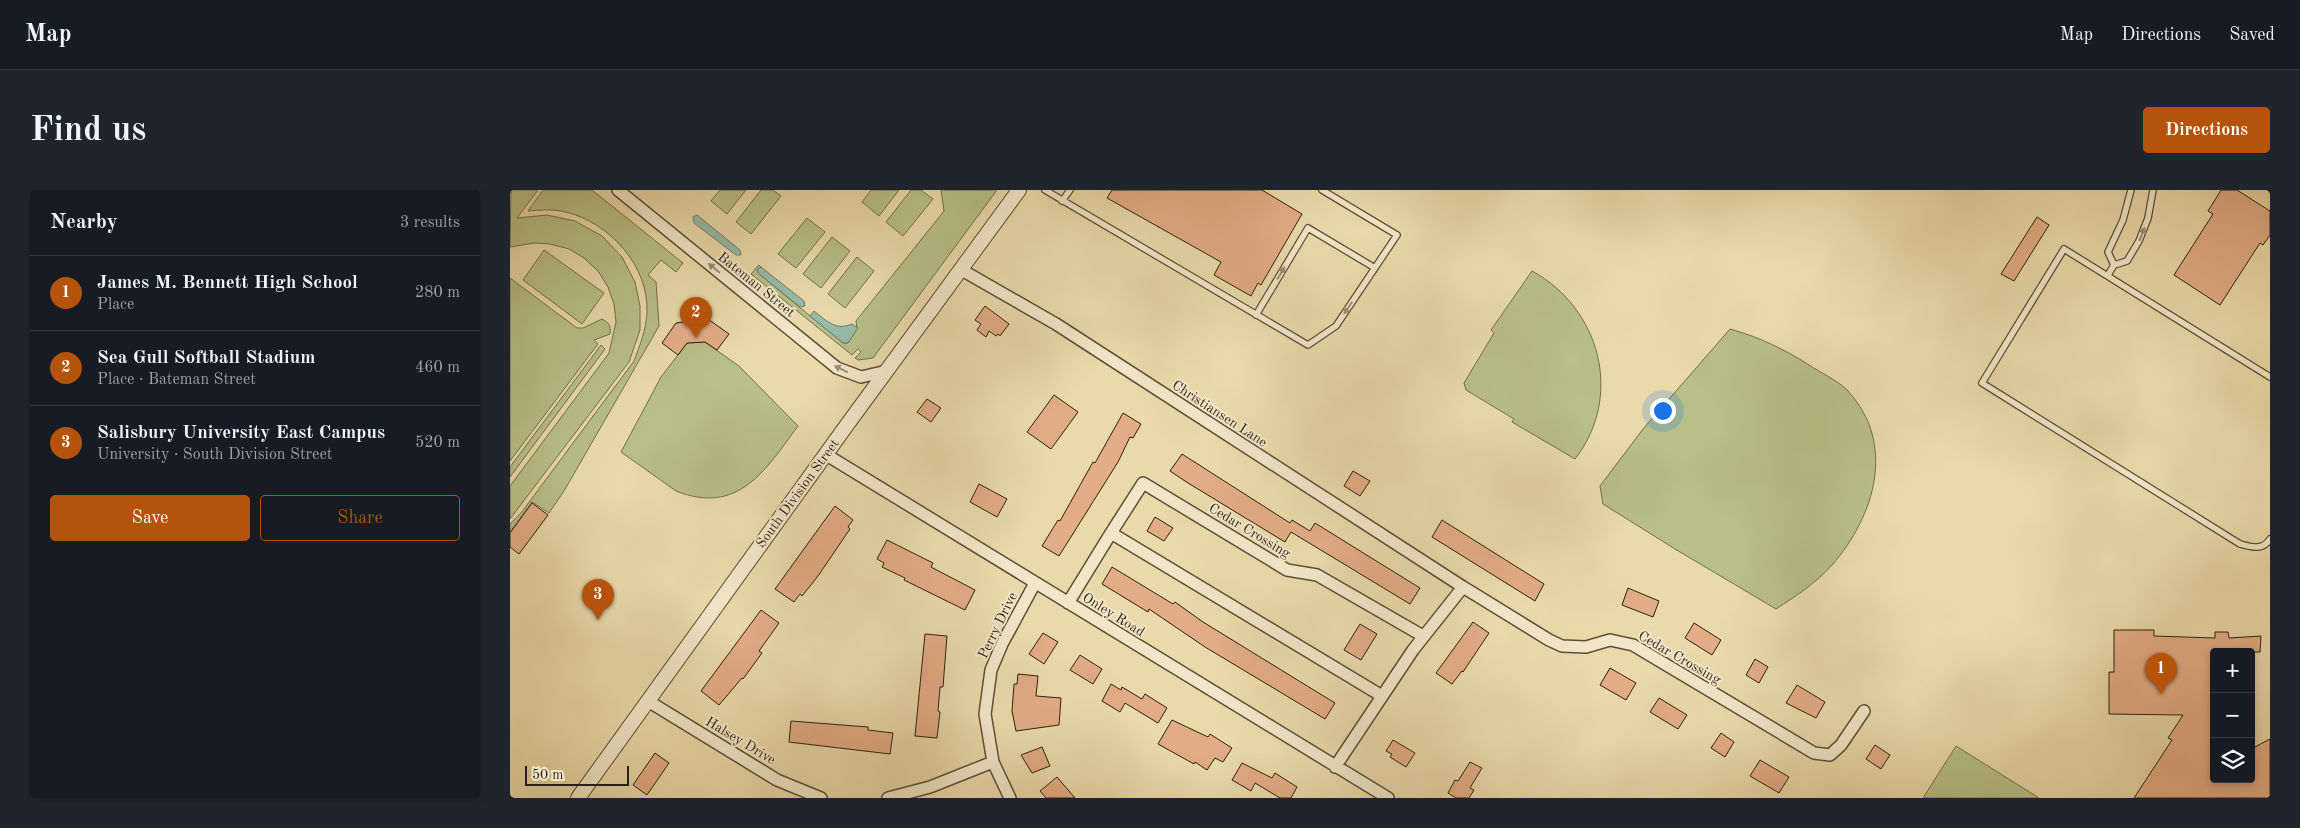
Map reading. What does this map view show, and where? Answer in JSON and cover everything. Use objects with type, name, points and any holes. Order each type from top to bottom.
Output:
[{"type":"street","name":"Bateman Street","points":[[618,190],[837,368],[861,377],[887,371]]},
{"type":"street","name":"South Division Street","points":[[578,798],[825,454],[1019,190]]},
{"type":"street","name":"Christiansen Lane","points":[[960,269],[1056,324],[1463,587]]},
{"type":"street","name":"Onley Road","points":[[825,454],[1388,798]]},
{"type":"street","name":"Cedar Crossing","points":[[1068,603],[1143,483],[1287,570],[1317,574],[1423,636]]},
{"type":"street","points":[[1110,533],[1382,696]]},
{"type":"street","name":"Perry Drive","points":[[1010,798],[993,762],[985,714],[991,670],[1002,644],[1035,583]]},
{"type":"street","points":[[1335,767],[1423,636],[1463,587]]},
{"type":"street","name":"Cedar Crossing","points":[[1463,587],[1549,640],[1562,646],[1586,648],[1610,640],[1633,645],[1814,753],[1830,755],[1841,745],[1864,711]]},
{"type":"street","name":"Halsey Drive","points":[[648,701],[777,780],[821,798]]},
{"type":"street","points":[[888,798],[930,787],[993,762]]},
{"type":"lane","points":[[1046,190],[1308,345],[1336,326],[1397,235],[1322,190]]},
{"type":"lane","points":[[1062,201],[1070,190]]},
{"type":"lane","points":[[2114,265],[2108,252],[2123,220],[2131,190]]},
{"type":"lane","points":[[2108,275],[2114,265],[2127,261],[2139,241],[2148,218],[2153,190]]},
{"type":"lane","points":[[1256,314],[1308,228],[1375,268]]},
{"type":"lane","points":[[2270,377],[2108,275],[2064,250],[1982,383],[2240,544],[2254,548],[2267,544],[2270,539]]},
{"type":"green space","points":[[511,190],[538,190],[517,218],[547,215],[575,221],[602,236],[622,257],[635,282],[640,306],[640,330],[629,362],[510,519],[510,486],[609,353],[616,322],[614,304],[608,287],[598,271],[584,258],[569,249],[550,244],[534,243],[510,247]]},
{"type":"green space","points":[[543,190],[592,190],[683,263],[676,272],[661,260],[648,275],[656,282],[659,326],[564,491],[549,513],[532,502],[510,532],[510,524],[521,513],[634,361],[647,313],[646,296],[634,263],[611,236],[598,226],[566,212],[557,210],[528,211]]},
{"type":"green space","points":[[720,190],[746,190],[727,214],[711,201]]},
{"type":"green space","points":[[761,190],[773,190],[781,196],[751,234],[736,222]]},
{"type":"green space","points":[[871,190],[899,190],[879,216],[862,202]]},
{"type":"green space","points":[[911,190],[921,190],[933,199],[903,236],[886,222]]},
{"type":"green space","points":[[941,190],[997,190],[873,358],[858,360],[855,358],[861,352],[858,349],[852,355],[751,274],[759,265],[761,267],[758,273],[843,343],[848,343],[857,328],[856,321],[944,211]]},
{"type":"green space","points":[[807,218],[825,232],[796,268],[778,254]]},
{"type":"green space","points":[[832,237],[850,251],[821,288],[803,274]]},
{"type":"green space","points":[[544,250],[604,293],[582,324],[523,280]]},
{"type":"green space","points":[[857,257],[874,271],[845,308],[828,294]]},
{"type":"green space","points":[[1532,271],[1555,287],[1574,307],[1588,330],[1597,355],[1601,382],[1599,408],[1590,434],[1575,459],[1512,422],[1514,419],[1466,390],[1464,383],[1494,333],[1491,330]]},
{"type":"green space","points":[[510,278],[577,328],[583,328],[602,319],[610,326],[610,334],[594,340],[598,344],[510,461]]},
{"type":"green space","points":[[1730,329],[1781,349],[1843,386],[1862,411],[1872,433],[1876,456],[1869,502],[1860,524],[1847,546],[1819,578],[1776,609],[1603,504],[1600,486],[1643,429]]},
{"type":"green space","points":[[705,342],[739,366],[798,426],[774,458],[749,484],[734,493],[717,497],[698,497],[676,491],[621,452],[661,377],[687,343]]},
{"type":"green space","points":[[601,345],[605,349],[510,477],[510,467]]},
{"type":"green space","points":[[1956,746],[2039,798],[1923,798]]},
{"type":"shaded area","points":[[697,215],[740,250],[741,255],[736,255],[694,223],[693,217]]},
{"type":"shaded area","points":[[761,267],[804,301],[805,306],[800,307],[758,273],[757,270]]},
{"type":"shaded area","points":[[814,311],[836,326],[852,324],[858,328],[848,343],[843,343],[810,316]]},
{"type":"building","points":[[1112,190],[1262,190],[1302,214],[1261,285],[1258,283],[1251,296],[1214,275],[1221,262],[1107,198]]},
{"type":"building","points":[[2221,190],[2237,190],[2270,211],[2270,235],[2263,245],[2260,243],[2220,305],[2174,275],[2213,214],[2208,211]]},
{"type":"building","points":[[2037,217],[2049,225],[2014,281],[2001,274]]},
{"type":"building","points":[[985,306],[1009,324],[1000,336],[998,334],[996,336],[989,331],[986,337],[977,330],[981,324],[975,320]]},
{"type":"building","points":[[708,319],[729,334],[717,350],[705,342],[687,343],[678,355],[662,343],[676,323]]},
{"type":"building","points":[[1054,395],[1078,412],[1051,449],[1027,432]]},
{"type":"building","points":[[927,399],[941,408],[931,422],[917,412]]},
{"type":"building","points":[[1123,413],[1141,424],[1133,438],[1130,437],[1118,462],[1059,556],[1042,546],[1058,520],[1060,521]]},
{"type":"building","points":[[1182,454],[1290,523],[1292,520],[1310,531],[1315,523],[1420,588],[1410,604],[1291,532],[1285,542],[1170,471]]},
{"type":"building","points":[[1353,471],[1370,481],[1360,496],[1344,486]]},
{"type":"building","points":[[979,484],[1007,499],[997,517],[970,502]]},
{"type":"building","points":[[532,503],[548,515],[519,554],[510,547],[510,533]]},
{"type":"building","points":[[835,506],[853,520],[848,527],[850,529],[818,576],[802,596],[800,594],[794,602],[775,589]]},
{"type":"building","points":[[1155,517],[1173,528],[1164,541],[1147,531]]},
{"type":"building","points":[[1442,520],[1544,584],[1535,601],[1432,537]]},
{"type":"building","points":[[887,540],[933,563],[931,567],[975,590],[965,610],[882,567],[884,563],[877,559]]},
{"type":"building","points":[[1112,567],[1173,604],[1175,602],[1203,622],[1335,703],[1325,719],[1205,647],[1149,609],[1148,612],[1102,584]]},
{"type":"building","points":[[1628,588],[1659,601],[1653,617],[1622,605]]},
{"type":"building","points":[[761,610],[779,623],[759,651],[762,653],[743,679],[719,705],[701,691]]},
{"type":"building","points":[[1473,622],[1489,633],[1463,672],[1452,684],[1436,673]]},
{"type":"building","points":[[1694,623],[1721,640],[1712,655],[1685,638]]},
{"type":"building","points":[[1360,624],[1377,634],[1361,660],[1344,650]]},
{"type":"building","points":[[2114,630],[2154,630],[2154,636],[2215,638],[2215,632],[2228,632],[2229,638],[2261,636],[2260,652],[2255,652],[2255,648],[2210,648],[2210,783],[2255,783],[2255,747],[2270,739],[2270,798],[2134,798],[2172,740],[2168,738],[2183,715],[2109,714],[2109,672],[2114,672]]},
{"type":"building","points":[[1043,633],[1058,642],[1044,664],[1029,654]]},
{"type":"building","points":[[925,634],[947,636],[943,687],[940,687],[937,738],[915,736]]},
{"type":"building","points":[[1080,655],[1102,669],[1093,684],[1070,670]]},
{"type":"building","points":[[1755,659],[1768,667],[1759,683],[1746,675]]},
{"type":"building","points":[[1610,668],[1636,683],[1626,700],[1600,685]]},
{"type":"building","points":[[1018,674],[1038,676],[1036,696],[1061,698],[1059,725],[1016,731],[1012,711],[1014,684],[1017,684]]},
{"type":"building","points":[[1111,684],[1121,690],[1122,687],[1142,699],[1145,694],[1167,708],[1158,723],[1125,703],[1120,712],[1102,701]]},
{"type":"building","points":[[1797,685],[1825,702],[1816,718],[1786,703]]},
{"type":"building","points":[[1659,698],[1687,715],[1678,729],[1650,712]]},
{"type":"building","points":[[1172,720],[1208,737],[1210,734],[1232,748],[1223,762],[1215,758],[1207,770],[1195,762],[1194,764],[1158,744]]},
{"type":"building","points":[[791,721],[868,727],[868,730],[893,733],[890,754],[789,742]]},
{"type":"building","points":[[1721,733],[1734,742],[1725,757],[1711,748]]},
{"type":"building","points":[[1393,740],[1415,753],[1406,767],[1390,757],[1392,754],[1386,751]]},
{"type":"building","points":[[1875,745],[1890,755],[1881,769],[1866,759]]},
{"type":"building","points":[[1042,747],[1050,766],[1032,773],[1021,755]]},
{"type":"building","points":[[655,753],[669,763],[647,795],[633,785]]},
{"type":"building","points":[[1760,760],[1789,777],[1779,793],[1750,776]]},
{"type":"building","points":[[1470,762],[1482,768],[1470,788],[1474,790],[1469,798],[1456,798],[1448,793],[1455,780],[1458,781]]},
{"type":"building","points":[[1242,763],[1272,778],[1275,773],[1297,787],[1291,798],[1280,798],[1255,783],[1251,791],[1232,780]]},
{"type":"building","points":[[1057,777],[1075,798],[1046,798],[1040,791]]},
{"type":"place","name":"Sea Gull Softball Stadium","points":[[696,338]]},
{"type":"place","name":"Salisbury University East Campus","points":[[598,620]]},
{"type":"place","name":"James M. Bennett High School","points":[[2161,694]]}]
